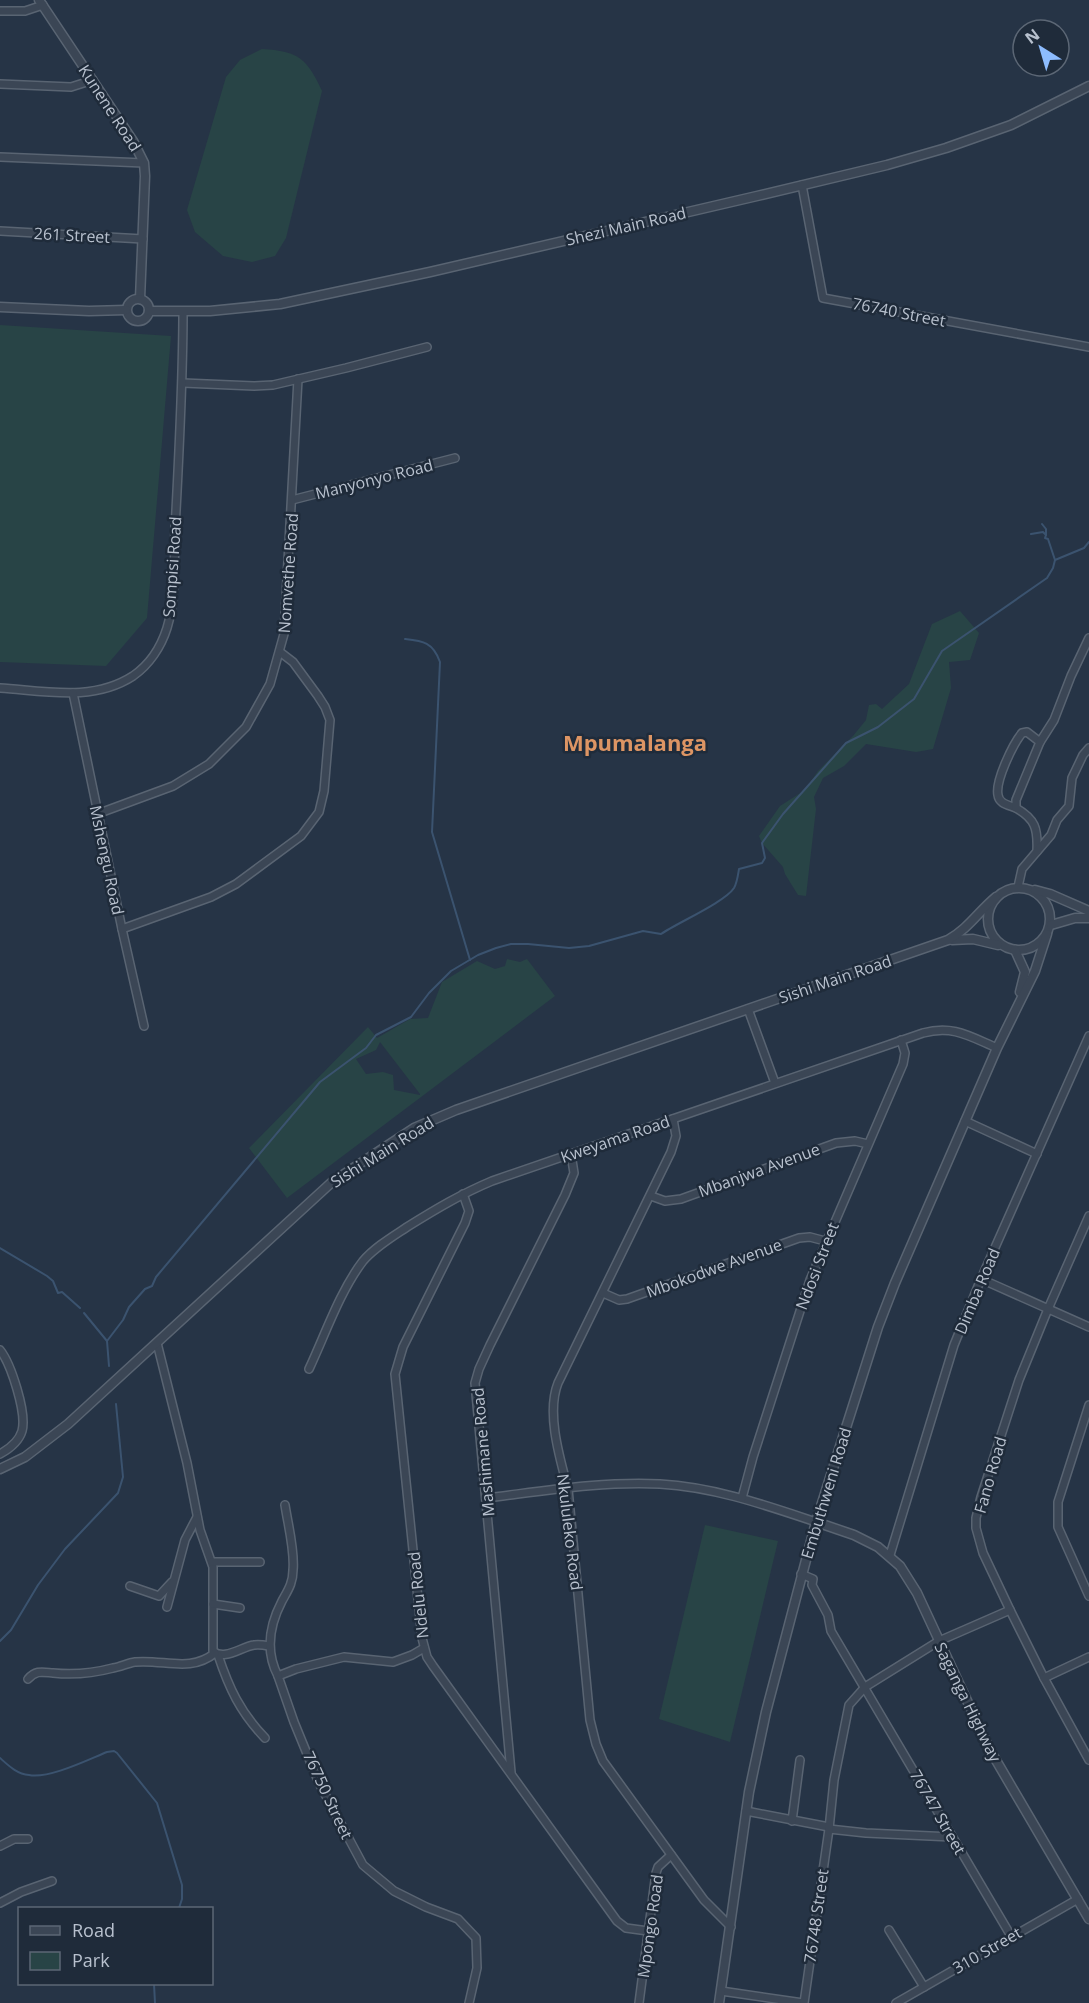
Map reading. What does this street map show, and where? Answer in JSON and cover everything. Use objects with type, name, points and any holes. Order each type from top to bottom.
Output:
[{"type":"street","points":[[0,11],[25,11],[41,3]]},
{"type":"street","name":"Kunene Road","points":[[41,3],[134,141],[144,164],[146,176],[140,299]]},
{"type":"street","points":[[0,84],[71,87],[93,80]]},
{"type":"street","name":"Shezi Main Road","points":[[149,311],[242,309],[302,300],[802,185],[946,148],[1011,125],[1089,86]]},
{"type":"street","points":[[0,157],[144,164]]},
{"type":"street","name":"76740 Street","points":[[802,185],[823,298],[1089,347]]},
{"type":"street","name":"261 Street","points":[[0,231],[143,239]]},
{"type":"street","points":[[140,299],[147,303],[149,311],[146,318],[135,321],[129,317],[126,310],[132,300],[140,299]]},
{"type":"street","points":[[0,307],[89,311],[126,310]]},
{"type":"street","name":"Sompisi Road","points":[[0,688],[73,693],[105,689],[133,676],[153,655],[162,641],[168,626],[172,594],[183,383],[183,311]]},
{"type":"street","points":[[183,383],[255,386],[298,380],[427,347]]},
{"type":"street","name":"Nomvethe Road","points":[[98,814],[173,786],[209,764],[246,727],[270,684],[280,652],[287,605],[298,380]]},
{"type":"street","name":"Manyonyo Road","points":[[292,500],[455,458]]},
{"type":"street","points":[[1016,808],[1016,800],[1040,742],[1054,720],[1089,638]]},
{"type":"street","points":[[122,929],[211,897],[236,884],[301,837],[319,812],[324,791],[330,720],[325,707],[293,662],[280,652]]},
{"type":"street","name":"Mshengu Road","points":[[73,693],[144,1026]]},
{"type":"street","points":[[1037,851],[1038,839],[1033,820],[1029,815],[1004,804],[997,794],[1000,779],[1015,743],[1022,733],[1027,732],[1040,742]]},
{"type":"street","points":[[1018,887],[1022,869],[1051,835],[1057,820],[1069,806],[1072,778],[1089,748]]},
{"type":"street","points":[[1031,890],[1041,895],[1051,914],[1051,925],[1047,934],[1034,947],[1015,950],[1003,946],[994,939],[989,929],[988,918],[990,907],[996,897],[1006,890],[1018,887],[1050,894],[1089,911]]},
{"type":"street","name":"Sishi Main Road","points":[[0,1469],[25,1457],[46,1443],[332,1182],[414,1128],[456,1110],[948,940],[966,929],[996,897]]},
{"type":"street","points":[[1051,925],[1075,918],[1089,918]]},
{"type":"street","name":"Embuthweni Road","points":[[719,2003],[748,1792],[766,1712],[816,1522],[886,1305],[997,1048],[1035,971],[1047,934]]},
{"type":"street","name":"Sishi Main Road","points":[[948,940],[973,939],[1003,946]]},
{"type":"street","name":"Embuthweni Road","points":[[1015,950],[1025,972],[1016,1007]]},
{"type":"street","points":[[748,1009],[775,1083]]},
{"type":"street","name":"Kweyama Road","points":[[309,1369],[341,1301],[364,1260],[389,1239],[444,1203],[463,1194],[492,1181],[938,1029],[950,1029],[997,1048]]},
{"type":"street","name":"Dimba Road","points":[[890,1555],[954,1345],[1089,1036]]},
{"type":"street","name":"Ndosi Street","points":[[742,1498],[791,1337],[825,1241],[903,1064],[904,1053],[901,1040]]},
{"type":"street","name":"Nkululeko Road","points":[[673,1119],[676,1129],[674,1144],[554,1394],[559,1455],[568,1489],[590,1720],[596,1744],[603,1761],[671,1855],[704,1899],[731,1927]]},
{"type":"street","points":[[965,1121],[1037,1154]]},
{"type":"street","name":"Mbanjwa Avenue","points":[[651,1196],[665,1201],[681,1199],[836,1143],[855,1141],[868,1144]]},
{"type":"street","name":"Mashimane Road","points":[[511,1772],[475,1383],[490,1345],[568,1188],[574,1173],[571,1154]]},
{"type":"street","name":"Ndelu Road","points":[[463,1194],[469,1211],[465,1223],[403,1347],[395,1374],[424,1648],[433,1665],[617,1921],[626,1928],[648,1931]]},
{"type":"street","name":"Fano Road","points":[[1089,1216],[1019,1380],[976,1518],[978,1539],[983,1553],[1044,1678],[1089,1760]]},
{"type":"street","name":"Mbokodwe Avenue","points":[[603,1293],[619,1300],[627,1299],[799,1238],[810,1237],[825,1241]]},
{"type":"street","points":[[981,1279],[1089,1327]]},
{"type":"street","points":[[157,1343],[187,1463],[197,1517],[212,1562],[214,1587],[212,1642],[226,1682],[235,1699],[265,1738]]},
{"type":"street","points":[[0,1350],[12,1371],[23,1416],[22,1431],[17,1440],[10,1449],[0,1454]]},
{"type":"street","points":[[1089,1405],[1058,1502],[1057,1518],[1062,1537],[1089,1596]]},
{"type":"street","points":[[487,1497],[605,1485],[661,1484],[742,1498],[816,1522]]},
{"type":"street","points":[[28,1679],[33,1673],[40,1671],[72,1674],[105,1670],[136,1662],[168,1662],[180,1666],[206,1661],[216,1654],[226,1654],[257,1644],[269,1646],[273,1621],[290,1589],[294,1570],[285,1505]]},
{"type":"street","points":[[167,1607],[185,1540],[197,1517]]},
{"type":"street","name":"Saganga Highway","points":[[816,1522],[854,1535],[878,1547],[890,1555],[908,1578],[990,1750],[1089,1919]]},
{"type":"street","points":[[212,1562],[260,1562]]},
{"type":"street","name":"76747 Street","points":[[801,1574],[813,1579],[812,1585],[828,1616],[831,1631],[1011,1936]]},
{"type":"street","points":[[130,1586],[159,1596],[174,1581]]},
{"type":"street","points":[[213,1604],[240,1608]]},
{"type":"street","points":[[865,1687],[939,1641],[1010,1610]]},
{"type":"street","name":"76750 Street","points":[[269,1646],[272,1664],[319,1783],[363,1865],[394,1891],[426,1907],[458,1919],[476,1938],[477,1968],[469,2003]]},
{"type":"street","points":[[278,1676],[344,1657],[393,1662],[424,1648]]},
{"type":"street","points":[[1044,1678],[1089,1657]]},
{"type":"street","name":"76748 Street","points":[[803,2003],[834,1780],[846,1711],[852,1699],[865,1687]]},
{"type":"street","points":[[792,1821],[800,1760]]},
{"type":"street","points":[[746,1811],[866,1833],[952,1837]]},
{"type":"street","points":[[0,1846],[14,1839],[28,1839]]},
{"type":"street","name":"Mpongo Road","points":[[639,2003],[656,1873],[658,1866],[671,1855]]},
{"type":"street","points":[[0,1903],[21,1892],[52,1881]]},
{"type":"street","name":"310 Street","points":[[896,2003],[1078,1899]]},
{"type":"street","points":[[890,1930],[924,1987]]},
{"type":"street","points":[[721,1991],[803,2003]]},
{"type":"green space","points":[[262,49],[285,52],[300,59],[312,71],[322,91],[286,238],[275,256],[252,262],[223,256],[195,232],[187,210],[226,77],[240,60]]},
{"type":"green space","points":[[0,325],[171,336],[147,618],[106,666],[0,662]]},
{"type":"green space","points":[[960,611],[979,633],[970,660],[949,662],[951,688],[933,749],[916,752],[866,744],[844,766],[823,778],[814,797],[816,809],[806,896],[798,895],[783,867],[762,843],[759,836],[780,806],[805,790],[818,771],[853,736],[866,720],[869,705],[876,704],[882,709],[909,684],[932,624]]},
{"type":"green space","points":[[507,959],[520,962],[527,959],[555,996],[287,1198],[249,1148],[368,1027],[377,1038],[410,1019],[428,1018],[442,982],[477,961],[495,969],[505,966]],"holes":[[[380,1042],[420,1094],[394,1090],[393,1075],[383,1072],[366,1074],[356,1059],[376,1050]]]},
{"type":"green space","points":[[705,1525],[778,1541],[730,1742],[659,1719]]},
{"type":"waterway","points":[[1042,524],[1046,529],[1046,535]]},
{"type":"waterway","points":[[1031,534],[1043,532],[1046,535],[1045,538],[1048,539],[1055,560]]},
{"type":"waterway","points":[[107,1341],[123,1320],[129,1307],[145,1289],[152,1286],[156,1277],[320,1082],[366,1048],[376,1035],[411,1017],[429,993],[451,971],[478,955],[511,944],[569,948],[589,946],[643,931],[661,934],[721,900],[734,888],[739,869],[762,863],[765,858],[762,843],[783,814],[846,743],[878,727],[914,699],[942,651],[1047,578],[1055,560],[1084,548],[1089,542]]},
{"type":"waterway","points":[[405,639],[431,646],[440,662],[432,832],[470,960]]},
{"type":"waterway","points":[[0,1248],[47,1276],[53,1281],[58,1293],[62,1292],[80,1308]]},
{"type":"waterway","points":[[84,1313],[107,1341],[109,1366]]},
{"type":"waterway","points":[[0,1641],[11,1630],[38,1585],[65,1549],[118,1493],[123,1477],[116,1404]]},
{"type":"waterway","points":[[0,1758],[17,1771],[37,1775],[68,1768],[107,1752],[117,1753],[157,1803],[182,1885],[179,1907]]},
{"type":"waterway","points":[[154,1985],[155,2003]]},
{"type":"district","name":"Mpumalanga","points":[[635,742]]}]
